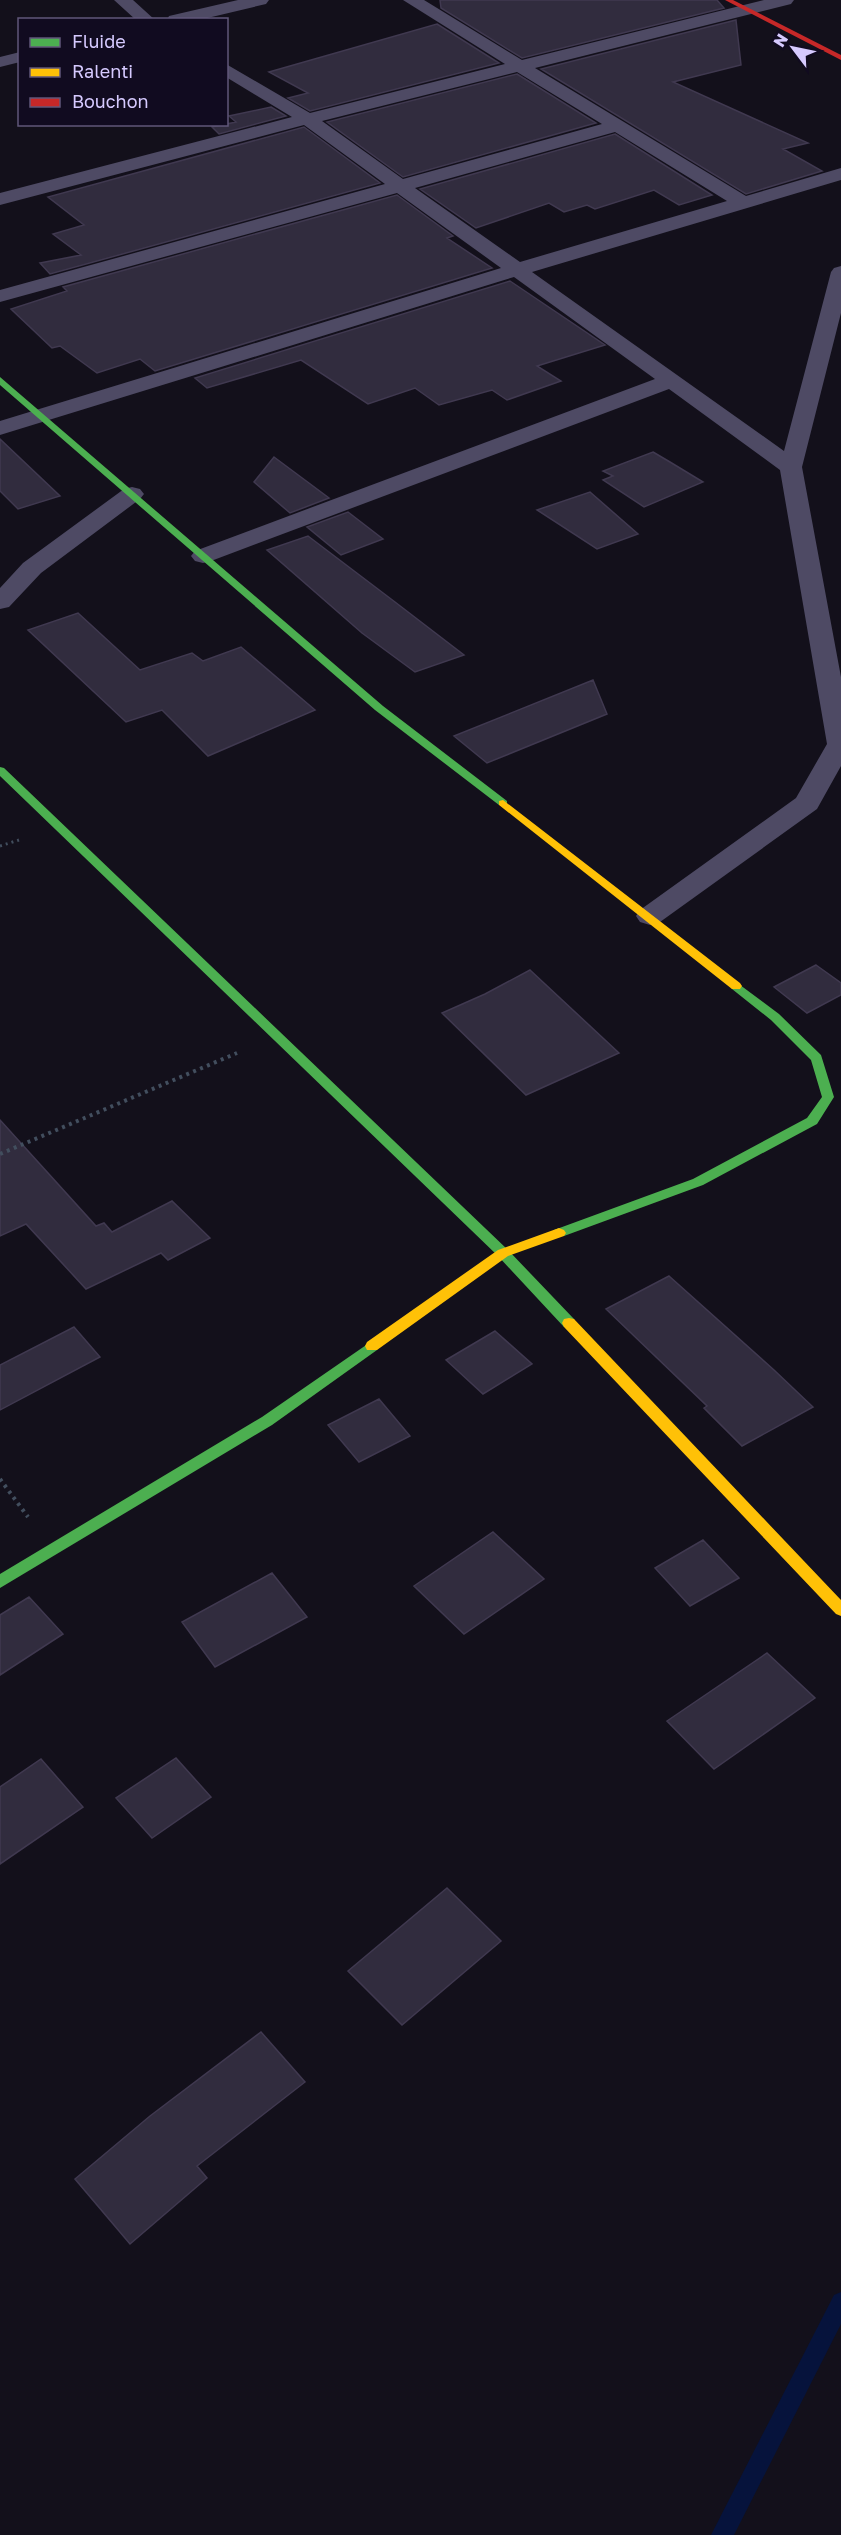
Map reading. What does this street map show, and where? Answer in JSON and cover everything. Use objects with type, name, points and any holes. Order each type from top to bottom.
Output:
[{"type":"street","points":[[123,0],[145,18]]},
{"type":"street","points":[[184,18],[260,0]]},
{"type":"street","points":[[412,0],[745,204]]},
{"type":"street","points":[[728,0],[841,58]]},
{"type":"street","points":[[0,199],[307,119],[785,0]]},
{"type":"street","points":[[0,62],[18,58]]},
{"type":"street","points":[[228,70],[307,119],[398,186],[519,269],[791,467]]},
{"type":"street","points":[[0,296],[617,126]]},
{"type":"street","points":[[0,428],[519,269],[841,174]]},
{"type":"street","points":[[650,916],[807,804],[840,744],[791,467],[841,272]]},
{"type":"street","points":[[0,380],[379,708],[650,916],[775,1017],[817,1058],[828,1097],[812,1121],[698,1182],[503,1253],[267,1421],[0,1582]]},
{"type":"street","points":[[203,556],[671,381]]},
{"type":"street","points":[[0,602],[32,568],[132,494]]},
{"type":"street","points":[[0,770],[503,1253],[841,1610]]},
{"type":"path","points":[[0,1154],[277,1035]]},
{"type":"building","points":[[440,0],[717,0],[724,8],[522,58],[441,8]]},
{"type":"building","points":[[736,20],[741,65],[673,82],[808,143],[783,149],[822,171],[746,194],[541,69]]},
{"type":"building","points":[[437,24],[499,63],[310,111],[288,98],[308,93],[269,72]]},
{"type":"building","points":[[517,74],[596,123],[403,177],[327,122]]},
{"type":"building","points":[[271,107],[286,116],[219,134],[212,127],[228,126],[228,124],[236,122],[229,116]]},
{"type":"building","points":[[304,127],[380,183],[50,274],[40,263],[81,255],[53,234],[84,225],[48,197]]},
{"type":"building","points":[[615,134],[712,195],[679,205],[654,190],[595,209],[587,205],[564,212],[549,203],[476,228],[420,189]]},
{"type":"building","points":[[397,195],[453,236],[447,238],[492,268],[155,371],[140,359],[97,373],[60,346],[52,348],[11,309],[67,291],[63,287]]},
{"type":"building","points":[[510,281],[605,345],[537,366],[561,381],[507,400],[492,390],[439,405],[415,388],[368,404],[301,360],[207,388],[195,378]]},
{"type":"building","points":[[0,439],[60,496],[18,509],[0,491]]},
{"type":"building","points":[[653,452],[703,482],[644,507],[603,480],[613,476],[603,471]]},
{"type":"building","points":[[274,457],[329,498],[290,513],[254,482]]},
{"type":"building","points":[[590,492],[638,534],[597,549],[537,510]]},
{"type":"building","points":[[348,512],[383,539],[341,555],[307,527]]},
{"type":"building","points":[[308,536],[464,655],[415,672],[362,633],[267,550]]},
{"type":"building","points":[[78,613],[140,670],[192,653],[203,661],[241,647],[315,710],[208,756],[162,710],[126,722],[28,630]]},
{"type":"building","points":[[593,680],[607,714],[487,763],[454,736]]},
{"type":"building","points":[[816,965],[841,983],[841,995],[807,1013],[774,987]]},
{"type":"building","points":[[530,970],[619,1053],[526,1095],[442,1013],[485,994]]},
{"type":"building","points":[[0,1120],[96,1226],[104,1223],[112,1232],[172,1201],[210,1238],[168,1260],[161,1253],[86,1289],[26,1224],[0,1236]]},
{"type":"building","points":[[669,1276],[813,1407],[742,1446],[704,1408],[707,1406],[606,1309]]},
{"type":"building","points":[[74,1327],[100,1357],[0,1410],[0,1365]]},
{"type":"building","points":[[495,1331],[532,1364],[483,1394],[446,1360]]},
{"type":"building","points":[[379,1399],[410,1436],[359,1462],[328,1425]]},
{"type":"building","points":[[493,1532],[544,1579],[464,1634],[414,1586]]},
{"type":"building","points":[[703,1540],[739,1578],[690,1606],[655,1568]]},
{"type":"building","points":[[272,1573],[307,1617],[215,1667],[182,1622]]},
{"type":"building","points":[[29,1597],[63,1634],[0,1675],[0,1615]]},
{"type":"building","points":[[767,1653],[815,1698],[714,1769],[667,1721]]},
{"type":"building","points":[[176,1758],[211,1797],[152,1838],[116,1798]]},
{"type":"building","points":[[41,1759],[83,1807],[0,1864],[0,1787]]},
{"type":"building","points":[[447,1888],[501,1941],[402,2025],[348,1971]]},
{"type":"building","points":[[261,2032],[305,2082],[197,2166],[207,2178],[130,2244],[75,2179],[150,2116]]},
{"type":"waterway","points":[[722,2535],[841,2302]]},
{"type":"traffic: fast","points":[[0,380],[379,708],[503,803]]},
{"type":"traffic: fast","points":[[0,770],[503,1253],[569,1323]]},
{"type":"traffic: fast","points":[[559,1233],[698,1182],[812,1121],[828,1097],[817,1058],[775,1017],[736,986]]},
{"type":"traffic: fast","points":[[0,1582],[267,1421],[372,1346]]},
{"type":"traffic: slow","points":[[503,803],[736,986]]},
{"type":"traffic: slow","points":[[372,1346],[503,1253],[559,1233]]},
{"type":"traffic: slow","points":[[569,1323],[841,1610]]},
{"type":"traffic: jam","points":[[728,0],[841,58]]}]
